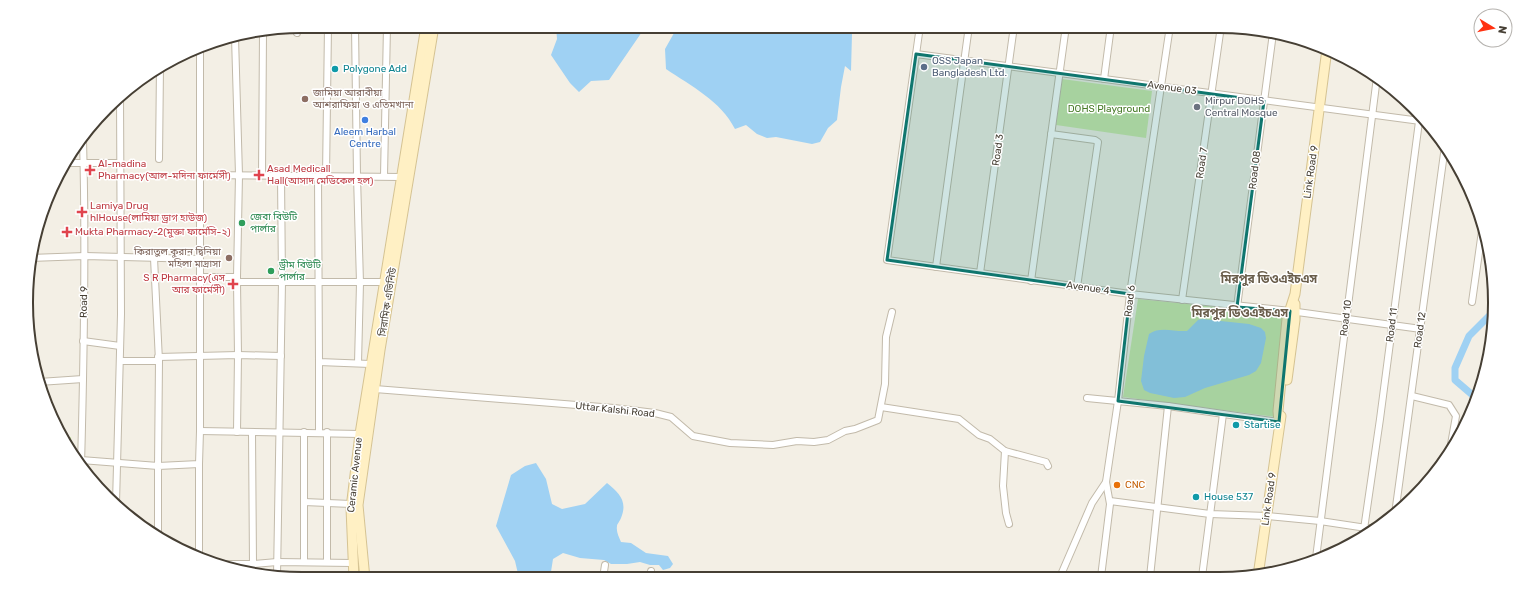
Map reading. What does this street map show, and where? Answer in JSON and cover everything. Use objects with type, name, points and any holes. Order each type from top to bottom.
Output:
[{"type":"main road","name":"সিরামিক এভিনিউ","points":[[365,395],[425,33]]},
{"type":"main road","name":"সিরামিক এভিনিউ","points":[[364,572],[358,505],[375,389],[433,33]]},
{"type":"main road","name":"Link Road 9","points":[[1259,569],[1279,422],[1278,411],[1287,319],[1292,312],[1295,294],[1326,56]]},
{"type":"main road","name":"Ceramic Avenue","points":[[354,572],[351,504],[365,395]]},
{"type":"street","points":[[326,176],[328,33]]},
{"type":"street","points":[[355,33],[360,282],[358,363]]},
{"type":"street","points":[[384,176],[387,33]]},
{"type":"street","points":[[916,54],[919,33]]},
{"type":"street","points":[[936,267],[968,33]]},
{"type":"street","name":"Road 3","points":[[980,274],[1013,33]]},
{"type":"street","points":[[1031,280],[1065,33]]},
{"type":"street","points":[[1104,79],[1110,33]]},
{"type":"street","name":"Road 6","points":[[1102,572],[1110,502],[1106,482],[1118,401],[1130,294],[1169,33]]},
{"type":"street","name":"Road 7","points":[[1182,300],[1220,33]]},
{"type":"street","points":[[262,176],[263,36]]},
{"type":"street","name":"Road 08","points":[[1237,307],[1272,38]]},
{"type":"street","points":[[235,41],[239,175],[237,432]]},
{"type":"street","points":[[199,551],[200,54]]},
{"type":"street","name":"Avenue 03","points":[[916,54],[1417,121]]},
{"type":"street","name":"Avenue 4","points":[[916,54],[887,260],[1130,294],[1292,312],[1421,329]]},
{"type":"street","points":[[159,160],[160,74]]},
{"type":"street","name":"Road 10","points":[[1317,553],[1345,319],[1376,84]]},
{"type":"street","points":[[116,497],[120,361],[120,105]]},
{"type":"street","name":"Road 11","points":[[1364,528],[1380,419],[1419,123]]},
{"type":"street","points":[[1051,134],[1098,142],[1077,287]]},
{"type":"street","name":"Road 9","points":[[81,456],[85,256],[85,175],[83,146]]},
{"type":"street","name":"Road 12","points":[[1397,504],[1444,154]]},
{"type":"street","points":[[72,163],[120,163]]},
{"type":"street","points":[[200,175],[401,177]]},
{"type":"street","points":[[277,571],[278,432],[282,282],[281,176]]},
{"type":"street","points":[[318,176],[320,282],[319,432]]},
{"type":"street","points":[[1472,302],[1481,240]]},
{"type":"street","points":[[37,258],[85,256],[200,259]]},
{"type":"street","points":[[154,258],[159,359],[158,530]]},
{"type":"street","points":[[200,277],[282,282],[384,282]]},
{"type":"street","points":[[892,312],[886,337],[885,384],[881,407],[959,419],[979,435],[990,439],[1006,452],[1046,462],[1048,466]]},
{"type":"street","points":[[83,342],[120,346]]},
{"type":"street","points":[[120,361],[200,356],[281,356]]},
{"type":"street","points":[[319,362],[370,364]]},
{"type":"street","points":[[45,382],[83,379]]},
{"type":"street","name":"Uttar Kalshi Road","points":[[375,389],[614,408],[655,413],[671,417],[694,436],[730,443],[773,445],[798,441],[814,442],[828,440],[845,431],[856,429],[878,420],[881,407]]},
{"type":"street","points":[[1412,396],[1449,405],[1454,410],[1456,416],[1452,436]]},
{"type":"street","points":[[1087,398],[1168,406],[1279,422]]},
{"type":"street","points":[[1150,572],[1168,406]]},
{"type":"street","points":[[1203,572],[1223,414]]},
{"type":"street","points":[[200,431],[252,433],[327,432],[360,434]]},
{"type":"street","points":[[304,432],[304,562]]},
{"type":"street","points":[[327,432],[327,562]]},
{"type":"street","points":[[252,433],[253,564]]},
{"type":"street","points":[[1006,452],[1003,486],[1006,513],[1009,524]]},
{"type":"street","points":[[85,462],[158,466],[199,464]]},
{"type":"street","points":[[1062,572],[1092,503],[1106,482]]},
{"type":"street","points":[[304,502],[351,504]]},
{"type":"street","points":[[1110,502],[1210,514],[1267,516],[1320,521],[1364,528]]},
{"type":"street","points":[[237,564],[277,562],[353,563]]},
{"type":"street","points":[[604,572],[605,565]]},
{"type":"highlighted area","points":[[916,54],[1264,101],[1237,307],[1290,311],[1279,422],[1118,401],[1130,294],[887,260]]},
{"type":"green space","name":"DOHS Playground","points":[[1062,79],[1152,91],[1146,138],[1056,125]]},
{"type":"green space","points":[[1138,299],[1286,314],[1276,417],[1123,397]]},
{"type":"water","points":[[557,33],[641,33],[609,80],[591,81],[579,92],[570,83],[551,55],[557,39]]},
{"type":"water","points":[[674,33],[852,34],[851,71],[845,66],[837,120],[828,128],[820,142],[812,144],[776,137],[767,138],[757,134],[746,125],[735,129],[722,110],[714,102],[666,69],[665,49]]},
{"type":"water","points":[[1202,319],[1249,324],[1261,328],[1265,332],[1266,338],[1261,363],[1256,371],[1249,375],[1205,388],[1185,397],[1174,398],[1150,393],[1144,390],[1141,381],[1144,356],[1149,334],[1158,330],[1187,331],[1198,320]]},
{"type":"water","points":[[536,463],[546,479],[552,504],[562,509],[585,504],[607,483],[619,494],[623,502],[623,512],[617,525],[621,542],[631,543],[646,553],[668,556],[673,564],[670,568],[663,570],[659,565],[650,565],[640,562],[611,564],[604,560],[580,558],[563,553],[553,559],[551,572],[518,572],[515,561],[496,526],[511,475],[525,466]]},
{"type":"waterway","points":[[1472,394],[1455,380],[1455,368],[1469,336],[1487,318]]},
{"type":"place","name":"OSS Japan Bangladesh Ltd.","points":[[924,67]]},
{"type":"place","name":"Polygone Add","points":[[335,69]]},
{"type":"place","name":"জামিয়া আরাবীয়া আশরাফিয়া ও এতিমখানা","points":[[305,99]]},
{"type":"place","name":"Mirpur DOHS Central Mosque","points":[[1197,107]]},
{"type":"place","name":"Aleem Harbal Centre","points":[[365,120]]},
{"type":"place","name":"Al-madina Pharmacy(আল-মদিনা ফার্মেসী)","points":[[90,170]]},
{"type":"place","name":"Asad Medicall Hall(আসাদ মেডিকেল হল)","points":[[259,175]]},
{"type":"place","name":"Lamiya Drug hlHouse(লামিয়া ড্রাগ হাউজ)","points":[[82,212]]},
{"type":"place","name":"জেবা বিউটি পার্লার","points":[[242,223]]},
{"type":"place","name":"Mukta Pharmacy-2(মুক্তা ফার্মেসি-২)","points":[[67,232]]},
{"type":"place","name":"কিরাতুল কুরান দ্বিনিয়া মহিলা মাদ্রাসা","points":[[229,258]]},
{"type":"place","name":"ড্রীম বিউটি পার্লার","points":[[271,271]]},
{"type":"place","name":"S R Pharmacy(এস আর ফার্মেসী)","points":[[233,284]]},
{"type":"place","name":"Startise","points":[[1236,425]]},
{"type":"place","name":"CNC","points":[[1117,485]]},
{"type":"place","name":"House 537","points":[[1196,497]]},
{"type":"district","name":"মিরপুর ডিওএইচএস","points":[[1269,279]]},
{"type":"district","name":"মিরপুর ডিওএইচএস","points":[[1240,313]]}]
